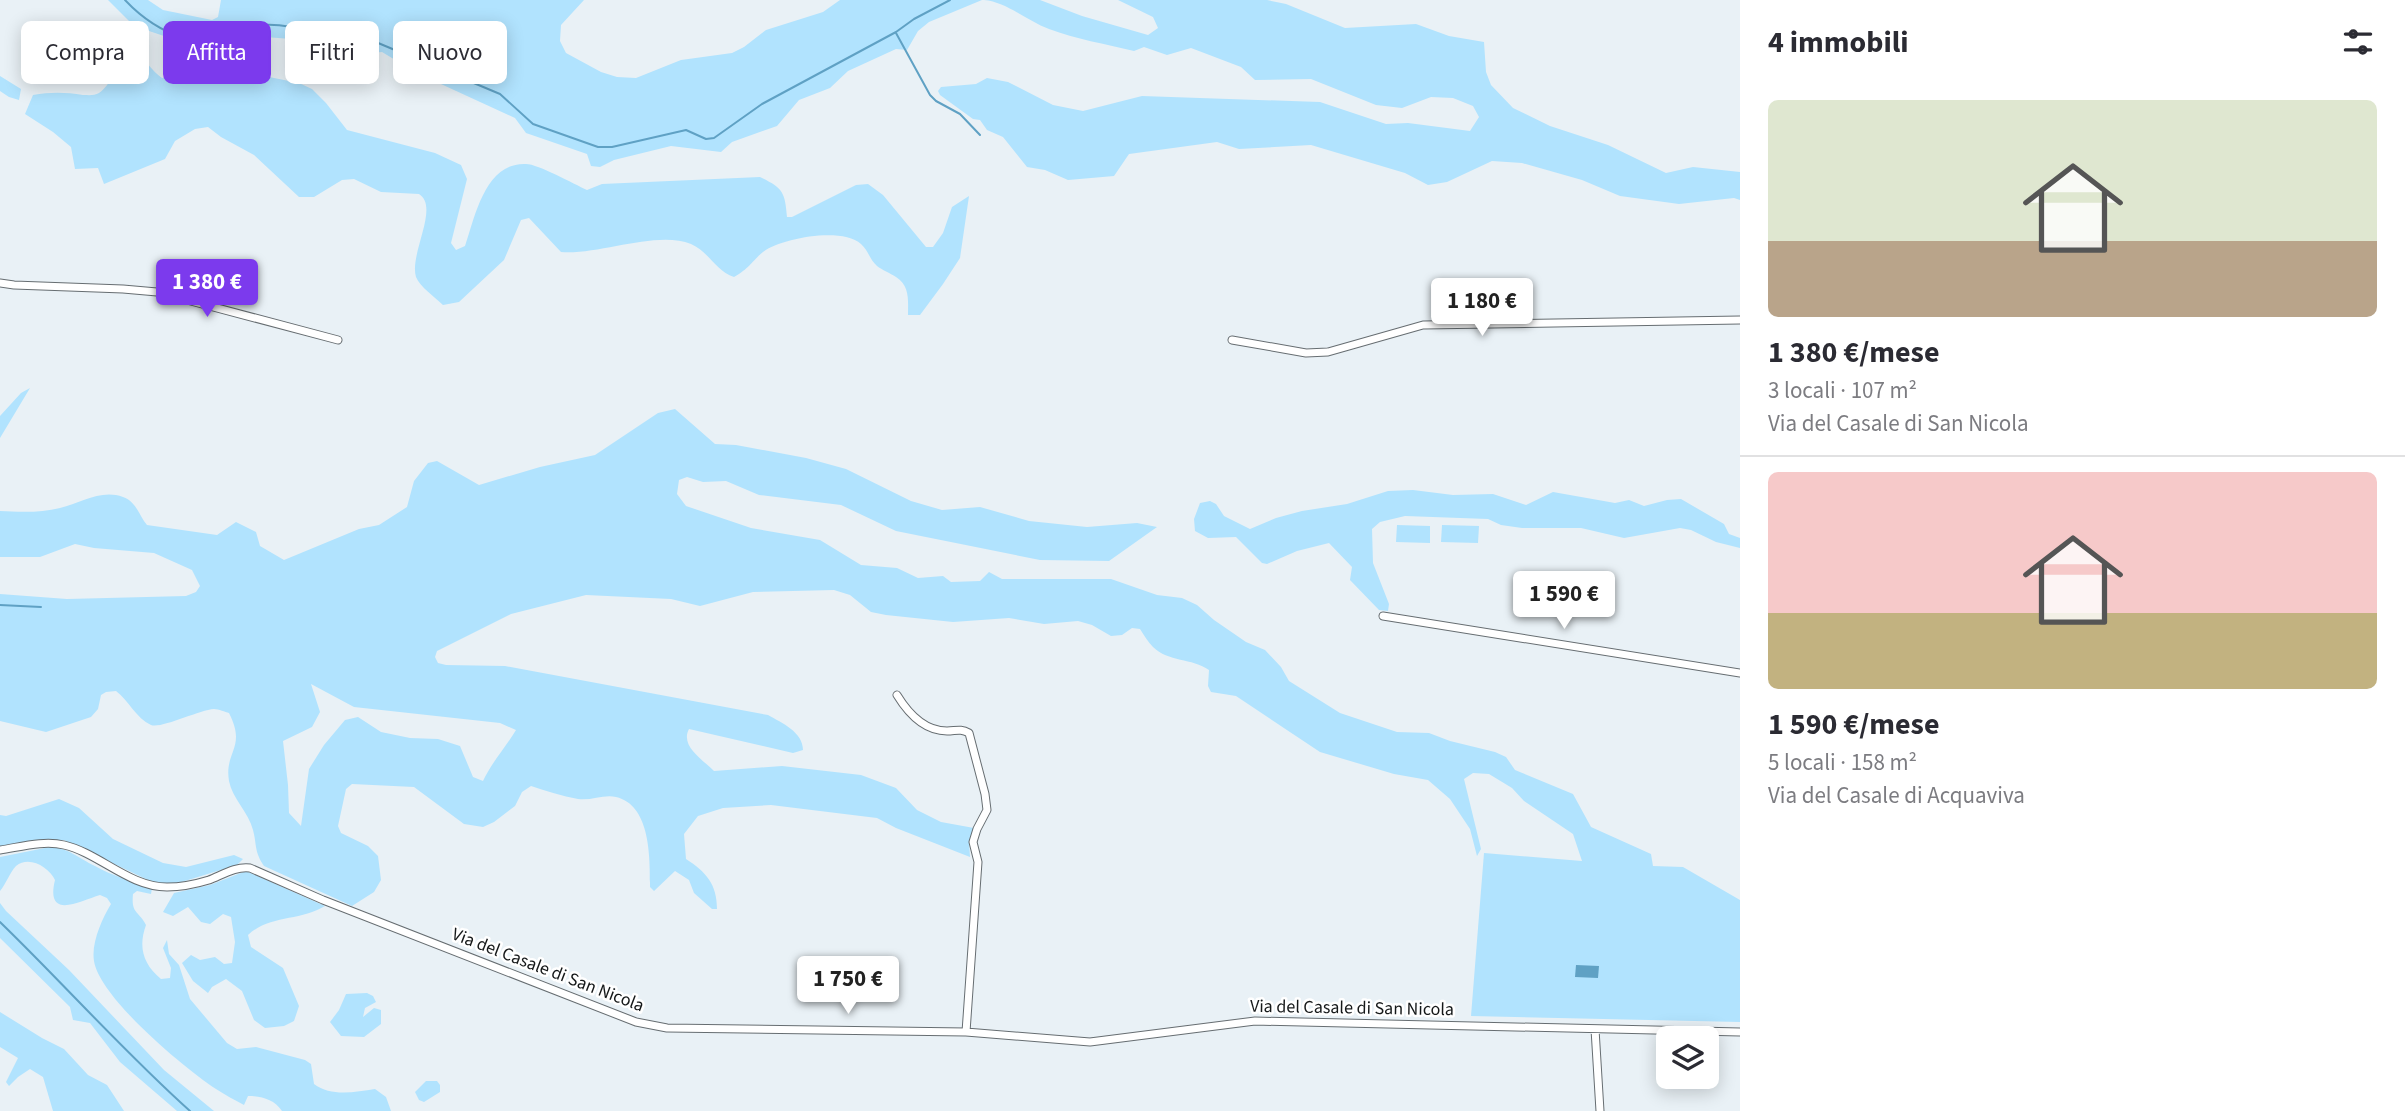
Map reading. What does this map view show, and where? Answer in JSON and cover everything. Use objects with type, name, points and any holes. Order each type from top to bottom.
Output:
[{"type":"street","points":[[0,283],[157,292],[338,340]]},
{"type":"street","points":[[1232,340],[1306,353],[1328,352],[1423,325],[1740,320]]},
{"type":"street","points":[[1383,616],[1740,673]]},
{"type":"street","points":[[897,695],[905,709],[928,727],[946,731],[961,729],[969,733],[985,794],[987,810],[976,829],[974,842],[978,862],[966,1032]]},
{"type":"street","name":"Via del Casale di San Nicola","points":[[0,850],[38,844],[62,844],[152,885],[167,887],[207,881],[242,867],[250,868],[323,900],[636,1022],[667,1028],[966,1032],[1090,1042],[1255,1021],[1740,1032]]},
{"type":"street","points":[[1595,1028],[1600,1111]]},
{"type":"shaded area","points":[[108,0],[148,0],[163,10],[212,20],[218,17],[221,0],[584,0],[561,25],[560,41],[566,53],[601,72],[617,77],[636,78],[681,60],[732,53],[766,30],[823,12],[840,0],[982,0],[929,22],[918,31],[907,50],[896,49],[848,71],[830,88],[799,100],[777,126],[732,142],[721,152],[671,146],[614,160],[600,167],[591,166],[587,154],[526,133],[515,118],[441,84],[507,84],[507,21],[393,21],[393,59],[379,52],[379,21],[285,21],[285,39],[271,37],[271,21],[163,21],[163,36],[149,31],[149,21],[129,21]]},
{"type":"shaded area","points":[[984,0],[1040,0],[1082,16],[1148,35],[1158,28],[1153,17],[1118,0],[1267,0],[1286,4],[1345,28],[1416,24],[1449,36],[1484,42],[1486,72],[1491,85],[1513,108],[1550,126],[1608,145],[1666,173],[1693,167],[1740,172],[1740,200],[1734,198],[1679,204],[1620,196],[1582,180],[1522,163],[1492,161],[1447,182],[1428,185],[1405,173],[1311,145],[1239,149],[1217,142],[1129,154],[1114,176],[1068,180],[1045,170],[1027,167],[1003,137],[987,130],[980,120],[973,119],[938,91],[941,87],[976,84],[987,78],[1008,82],[1053,105],[1083,111],[1142,96],[1320,102],[1386,124],[1408,123],[1470,131],[1479,117],[1473,106],[1453,98],[1431,97],[1402,108],[1376,105],[1311,79],[1255,80],[1241,67],[1191,48],[1167,55],[1144,47],[1134,51],[1049,29],[1001,4]]},
{"type":"shaded area","points":[[149,65],[163,78],[163,84],[271,84],[271,77],[285,80],[285,84],[301,84],[312,89],[326,103],[347,130],[435,153],[461,165],[467,179],[451,243],[456,250],[465,246],[478,207],[491,181],[512,166],[526,164],[587,190],[602,184],[760,177],[774,184],[781,192],[787,217],[792,217],[856,185],[868,184],[883,195],[926,247],[933,247],[943,233],[952,207],[969,196],[960,258],[920,315],[908,315],[904,285],[877,266],[863,246],[852,239],[827,235],[784,242],[763,252],[734,277],[722,270],[697,247],[677,240],[645,241],[593,250],[561,252],[529,218],[521,220],[504,260],[459,302],[443,305],[416,277],[416,256],[426,209],[425,200],[419,194],[381,192],[354,179],[342,180],[314,197],[299,197],[254,155],[208,127],[195,129],[175,141],[165,159],[104,184],[98,168],[75,169],[71,147],[25,114],[33,95],[91,95],[104,89],[107,84],[149,84]]},
{"type":"shaded area","points":[[0,76],[21,89],[19,100],[0,91]]},
{"type":"shaded area","points":[[30,388],[0,438],[0,416],[21,393]]},
{"type":"shaded area","points":[[675,409],[715,444],[736,445],[806,458],[846,469],[911,501],[942,510],[980,507],[1029,521],[1087,527],[1137,523],[1157,527],[1109,561],[1040,560],[896,531],[841,505],[759,495],[726,481],[703,482],[687,477],[679,480],[677,494],[686,506],[751,528],[820,540],[861,565],[897,568],[918,578],[943,576],[951,582],[980,581],[989,572],[1002,579],[1111,579],[1157,595],[1182,598],[1197,605],[1246,642],[1265,650],[1281,667],[1289,681],[1340,713],[1397,732],[1429,733],[1506,757],[1515,770],[1573,794],[1591,827],[1651,854],[1653,866],[1683,867],[1740,900],[1740,1022],[1471,1016],[1484,853],[1582,861],[1573,834],[1524,801],[1512,788],[1489,774],[1473,773],[1464,779],[1481,849],[1477,856],[1470,829],[1450,799],[1428,780],[1394,774],[1320,752],[1236,696],[1211,692],[1208,686],[1209,670],[1159,652],[1140,629],[1132,628],[1122,635],[1111,636],[1092,625],[1078,621],[1044,624],[1009,618],[953,622],[886,615],[871,612],[850,595],[834,590],[753,592],[700,606],[671,599],[586,595],[511,614],[437,651],[435,657],[438,663],[446,665],[505,666],[768,715],[796,733],[803,750],[793,753],[689,729],[687,741],[694,752],[714,771],[782,766],[861,775],[896,788],[917,810],[941,822],[974,828],[969,842],[970,857],[877,818],[771,805],[723,808],[698,816],[684,834],[686,859],[709,880],[715,892],[717,909],[712,909],[694,893],[689,880],[675,871],[654,891],[650,887],[650,862],[642,822],[628,802],[616,797],[578,799],[531,786],[522,792],[515,806],[483,827],[464,824],[414,787],[352,784],[346,789],[338,826],[341,833],[368,846],[378,856],[381,880],[374,892],[352,906],[264,866],[257,852],[251,824],[229,781],[229,763],[236,734],[229,713],[214,709],[156,726],[141,718],[116,691],[101,695],[98,709],[91,717],[46,732],[0,721],[0,594],[67,599],[186,596],[196,592],[200,586],[192,570],[154,553],[75,544],[40,557],[0,557],[0,511],[45,511],[99,496],[115,495],[132,502],[147,525],[217,535],[236,522],[256,532],[260,546],[284,560],[359,529],[379,525],[407,507],[414,481],[428,463],[437,461],[479,485],[540,467],[595,455],[658,413]],"holes":[[[311,684],[354,707],[500,723],[516,730],[483,781],[473,777],[460,746],[438,739],[410,738],[381,732],[358,717],[345,720],[324,745],[309,769],[301,826],[289,813],[283,741],[312,727],[320,712]]]},
{"type":"shaded area","points":[[1413,490],[1453,495],[1493,494],[1526,505],[1553,492],[1615,503],[1629,500],[1644,506],[1681,499],[1724,524],[1729,534],[1740,538],[1740,548],[1680,528],[1624,538],[1581,528],[1522,528],[1501,525],[1488,519],[1405,516],[1380,522],[1372,529],[1373,563],[1389,604],[1388,611],[1379,610],[1350,580],[1352,567],[1329,543],[1297,551],[1267,564],[1262,563],[1236,537],[1208,538],[1195,531],[1194,519],[1200,503],[1210,501],[1216,504],[1224,516],[1250,529],[1302,511],[1347,504],[1388,491]]},
{"type":"shaded area","points":[[1397,525],[1430,526],[1430,543],[1396,542]]},
{"type":"shaded area","points":[[1442,525],[1479,526],[1478,543],[1441,542]]},
{"type":"shaded area","points":[[59,799],[79,808],[113,839],[163,863],[186,867],[234,855],[243,859],[237,865],[175,884],[163,884],[148,880],[64,840],[0,847],[0,815],[6,816]]},
{"type":"shaded area","points":[[50,847],[68,851],[108,873],[152,888],[151,894],[137,891],[133,894],[134,909],[146,925],[142,948],[146,961],[161,979],[170,978],[171,968],[163,948],[167,940],[169,954],[179,965],[190,999],[227,1043],[237,1049],[256,1047],[305,1060],[311,1064],[314,1084],[328,1091],[375,1089],[386,1097],[391,1111],[282,1111],[271,1101],[253,1096],[248,1096],[244,1105],[202,1079],[145,1031],[111,994],[100,976],[94,961],[94,947],[111,904],[107,898],[100,895],[74,904],[60,904],[53,893],[55,880],[52,875],[32,862],[16,866],[0,891],[0,857]]},
{"type":"shaded area","points":[[246,871],[325,906],[316,911],[266,924],[248,935],[251,947],[283,968],[299,1006],[294,1021],[284,1026],[265,1028],[254,1020],[242,991],[226,979],[212,987],[208,993],[193,981],[182,963],[191,955],[200,960],[215,957],[224,964],[232,963],[235,942],[231,917],[223,914],[210,924],[201,922],[188,907],[173,916],[163,912],[174,893],[210,885]]},
{"type":"shaded area","points":[[0,903],[69,970],[164,1070],[214,1111],[177,1111],[120,1062],[90,1023],[73,1020],[70,1007],[0,938]]},
{"type":"shaded area","points":[[1576,965],[1599,966],[1598,978],[1575,977]]},
{"type":"shaded area","points":[[367,993],[373,996],[376,1002],[365,1008],[363,1017],[374,1008],[381,1010],[381,1024],[364,1037],[341,1036],[330,1022],[346,994]]},
{"type":"shaded area","points":[[0,1012],[64,1049],[88,1075],[107,1085],[124,1111],[53,1111],[43,1077],[30,1069],[9,1086],[6,1082],[18,1058],[0,1047]]},
{"type":"shaded area","points":[[426,1081],[437,1081],[440,1092],[424,1102],[419,1100],[415,1092]]},
{"type":"waterway","points":[[125,0],[152,23],[184,38],[202,39],[255,26],[277,25],[344,39],[371,40],[500,94],[533,124],[598,147],[612,147],[686,130],[706,139],[714,138],[762,104],[950,0]]},
{"type":"waterway","points":[[896,33],[930,95],[960,114],[980,135]]},
{"type":"waterway","points":[[0,605],[41,607]]},
{"type":"waterway","points":[[0,922],[190,1111]]}]
